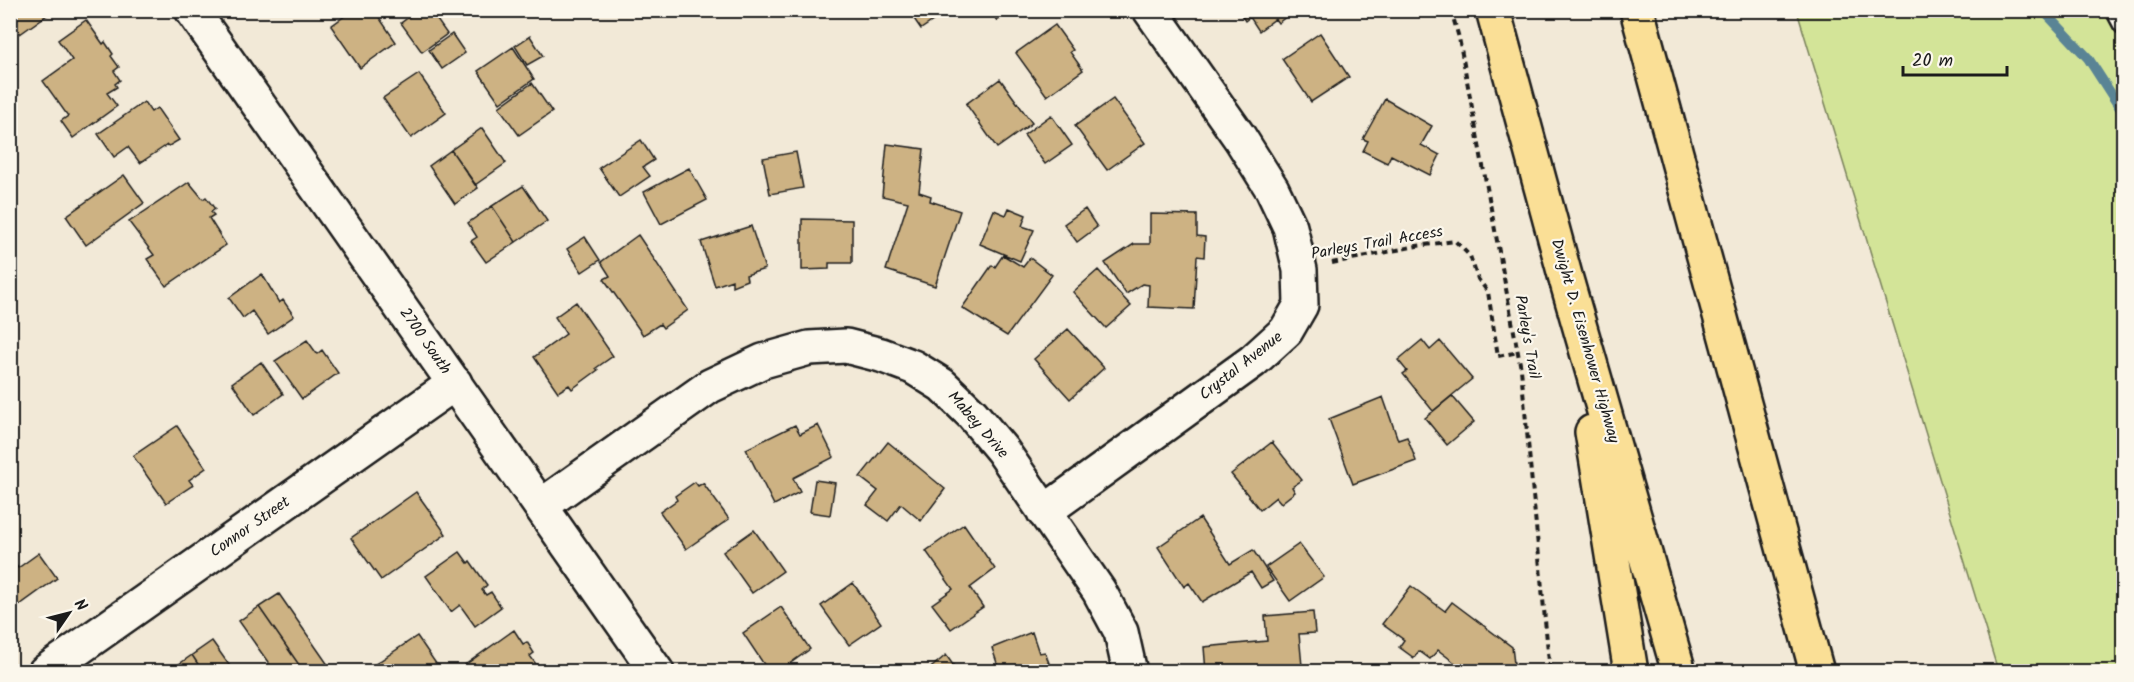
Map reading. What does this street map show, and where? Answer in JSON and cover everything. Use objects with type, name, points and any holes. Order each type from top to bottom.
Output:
[{"type":"highway","name":"Dwight D. Eisenhower Highway","points":[[1493,10],[1566,279],[1679,672]]},
{"type":"highway","points":[[1637,10],[1817,672]]},
{"type":"highway","points":[[1566,279],[1631,672]]},
{"type":"street","name":"2700 South","points":[[192,10],[657,672]]},
{"type":"street","name":"Crystal Avenue","points":[[1044,512],[1253,361],[1286,331],[1300,305],[1300,270],[1290,228],[1272,189],[1240,138],[1150,10]]},
{"type":"street","name":"Mabey Drive","points":[[541,506],[710,386],[763,361],[809,348],[846,346],[881,355],[913,367],[942,385],[972,414],[1002,450],[1099,591],[1121,632],[1130,672]]},
{"type":"street","name":"Connor Street","points":[[45,672],[455,383]]},
{"type":"lane","points":[[2116,10],[2124,23]]},
{"type":"path","name":"Parley's Trail","points":[[1451,10],[1459,38],[1519,352],[1550,672]]},
{"type":"path","name":"Parleys Trail Access","points":[[1300,270],[1417,246],[1455,241],[1470,256],[1478,279],[1488,292],[1498,356],[1519,352]]},
{"type":"green space","points":[[1797,11],[2123,11],[2123,671],[1998,671]]},
{"type":"building","points":[[10,10],[54,10],[20,34],[10,20]]},
{"type":"building","points":[[353,10],[374,10],[396,42],[360,68],[331,26]]},
{"type":"building","points":[[418,10],[430,10],[447,34],[422,52],[401,23]]},
{"type":"building","points":[[908,10],[949,10],[921,29]]},
{"type":"building","points":[[990,10],[1012,10],[997,21]]},
{"type":"building","points":[[1238,10],[1289,10],[1285,13],[1287,16],[1278,23],[1275,19],[1259,31],[1250,17],[1245,21]]},
{"type":"building","points":[[86,20],[113,54],[111,56],[119,67],[114,71],[120,80],[115,84],[117,87],[107,93],[117,106],[73,138],[61,121],[68,116],[43,81],[72,60],[58,40]]},
{"type":"building","points":[[1055,25],[1073,50],[1070,52],[1083,70],[1047,96],[1016,53]]},
{"type":"building","points":[[1320,33],[1349,77],[1311,102],[1282,59]]},
{"type":"building","points":[[452,34],[465,53],[442,69],[429,50]]},
{"type":"building","points":[[530,36],[543,56],[527,65],[515,46]]},
{"type":"building","points":[[513,47],[534,79],[500,103],[478,71]]},
{"type":"building","points":[[419,74],[446,113],[411,138],[383,98]]},
{"type":"building","points":[[1000,79],[1032,123],[997,148],[966,104]]},
{"type":"building","points":[[532,83],[552,112],[519,135],[499,107]]},
{"type":"building","points":[[1113,99],[1145,143],[1107,170],[1075,126]]},
{"type":"building","points":[[1385,99],[1432,126],[1421,145],[1440,155],[1430,175],[1391,155],[1387,163],[1363,151],[1368,141],[1363,139]]},
{"type":"building","points":[[144,102],[151,112],[157,108],[179,140],[140,163],[128,147],[114,157],[98,134]]},
{"type":"building","points":[[1051,115],[1072,145],[1045,164],[1024,135]]},
{"type":"building","points":[[482,128],[506,163],[475,185],[451,150]]},
{"type":"building","points":[[641,140],[654,160],[643,167],[650,176],[619,197],[599,168]]},
{"type":"building","points":[[887,144],[924,149],[919,192],[931,196],[930,201],[960,211],[935,286],[886,270],[908,202],[882,196]]},
{"type":"building","points":[[451,150],[478,188],[455,204],[429,166]]},
{"type":"building","points":[[796,152],[803,188],[770,194],[763,158]]},
{"type":"building","points":[[689,168],[707,200],[661,224],[644,192]]},
{"type":"building","points":[[124,175],[144,203],[86,245],[66,216]]},
{"type":"building","points":[[189,182],[203,199],[206,197],[215,209],[211,212],[214,215],[209,218],[226,245],[166,286],[147,259],[154,255],[129,222]]},
{"type":"building","points":[[523,186],[547,221],[516,242],[492,206]]},
{"type":"building","points":[[492,206],[516,242],[486,262],[471,241],[477,237],[468,223]]},
{"type":"building","points":[[1009,208],[1026,215],[1022,226],[1034,230],[1020,261],[980,244],[994,210],[1006,215]]},
{"type":"building","points":[[1085,209],[1097,227],[1077,242],[1064,224]]},
{"type":"building","points":[[1150,214],[1197,215],[1197,236],[1205,237],[1204,257],[1197,256],[1194,309],[1148,307],[1149,285],[1142,284],[1126,294],[1105,263],[1134,244],[1150,244]]},
{"type":"building","points":[[802,219],[852,220],[852,263],[829,263],[829,269],[802,270]]},
{"type":"building","points":[[751,226],[765,269],[746,275],[747,280],[732,286],[732,280],[715,286],[701,242]]},
{"type":"building","points":[[638,235],[688,310],[663,328],[660,324],[643,335],[604,279],[610,276],[601,262]]},
{"type":"building","points":[[585,237],[600,260],[582,272],[567,249]]},
{"type":"building","points":[[1003,255],[1023,267],[1030,258],[1052,275],[1007,336],[962,308],[992,265],[995,267]]},
{"type":"building","points":[[1098,270],[1131,306],[1106,328],[1073,292]]},
{"type":"building","points":[[262,274],[279,303],[283,300],[294,316],[268,334],[252,311],[243,318],[229,298]]},
{"type":"building","points":[[576,302],[613,356],[572,389],[569,385],[558,392],[534,357],[566,334],[555,317]]},
{"type":"building","points":[[1068,329],[1104,368],[1070,399],[1034,359]]},
{"type":"building","points":[[307,340],[317,354],[322,350],[338,373],[302,399],[275,361]]},
{"type":"building","points":[[1422,340],[1430,350],[1440,341],[1472,379],[1433,411],[1403,374],[1407,371],[1398,360]]},
{"type":"building","points":[[261,362],[283,394],[254,415],[232,383]]},
{"type":"building","points":[[1452,396],[1474,422],[1447,445],[1425,418]]},
{"type":"building","points":[[1383,397],[1398,440],[1407,437],[1416,461],[1353,484],[1329,419]]},
{"type":"building","points":[[795,425],[800,434],[818,425],[834,457],[793,478],[800,492],[774,505],[746,449]]},
{"type":"building","points":[[177,426],[206,468],[189,480],[193,485],[166,503],[133,456]]},
{"type":"building","points":[[888,442],[945,489],[921,521],[901,504],[888,521],[867,505],[878,491],[860,477]]},
{"type":"building","points":[[1272,442],[1302,480],[1292,487],[1295,492],[1281,503],[1276,497],[1260,510],[1231,474]]},
{"type":"building","points":[[815,480],[835,483],[830,515],[810,512]]},
{"type":"building","points":[[695,482],[698,486],[703,483],[729,519],[686,549],[660,512],[677,500],[675,496]]},
{"type":"building","points":[[416,492],[446,534],[381,580],[351,538]]},
{"type":"building","points":[[1200,518],[1230,564],[1253,550],[1273,581],[1261,588],[1251,572],[1202,602],[1189,583],[1184,587],[1158,547]]},
{"type":"building","points":[[964,524],[995,569],[970,588],[983,607],[951,629],[932,604],[953,589],[926,551]]},
{"type":"building","points":[[754,530],[783,571],[752,593],[723,552]]},
{"type":"building","points":[[1299,544],[1324,577],[1290,601],[1266,567]]},
{"type":"building","points":[[460,552],[468,563],[470,561],[487,585],[482,590],[486,595],[491,592],[501,607],[475,626],[460,605],[451,612],[426,576]]},
{"type":"building","points":[[39,553],[57,578],[10,612],[10,558],[18,568]]},
{"type":"building","points":[[853,583],[881,623],[849,645],[821,606]]},
{"type":"building","points":[[1411,586],[1445,611],[1452,602],[1512,647],[1515,672],[1467,672],[1438,650],[1430,659],[1419,651],[1414,658],[1399,647],[1404,640],[1382,624]]},
{"type":"building","points":[[279,594],[333,672],[304,672],[259,607]]},
{"type":"building","points":[[259,607],[304,672],[275,672],[239,621]]},
{"type":"building","points":[[781,607],[810,649],[778,672],[769,672],[743,633]]},
{"type":"building","points":[[1313,612],[1315,633],[1299,634],[1302,666],[1251,672],[1206,672],[1204,647],[1267,641],[1265,616]]},
{"type":"building","points":[[514,630],[523,644],[527,642],[534,653],[530,656],[541,671],[469,672],[465,665]]},
{"type":"building","points":[[1032,632],[1039,653],[1045,652],[1049,663],[1044,664],[1047,672],[1000,672],[992,648]]},
{"type":"building","points":[[417,636],[439,668],[434,672],[379,672],[374,665]]},
{"type":"building","points":[[212,641],[234,672],[203,672],[192,655]]},
{"type":"building","points":[[192,655],[203,672],[173,672],[172,669]]},
{"type":"building","points":[[946,655],[958,672],[926,672]]},
{"type":"waterway","points":[[2043,10],[2088,58],[2124,114]]}]
